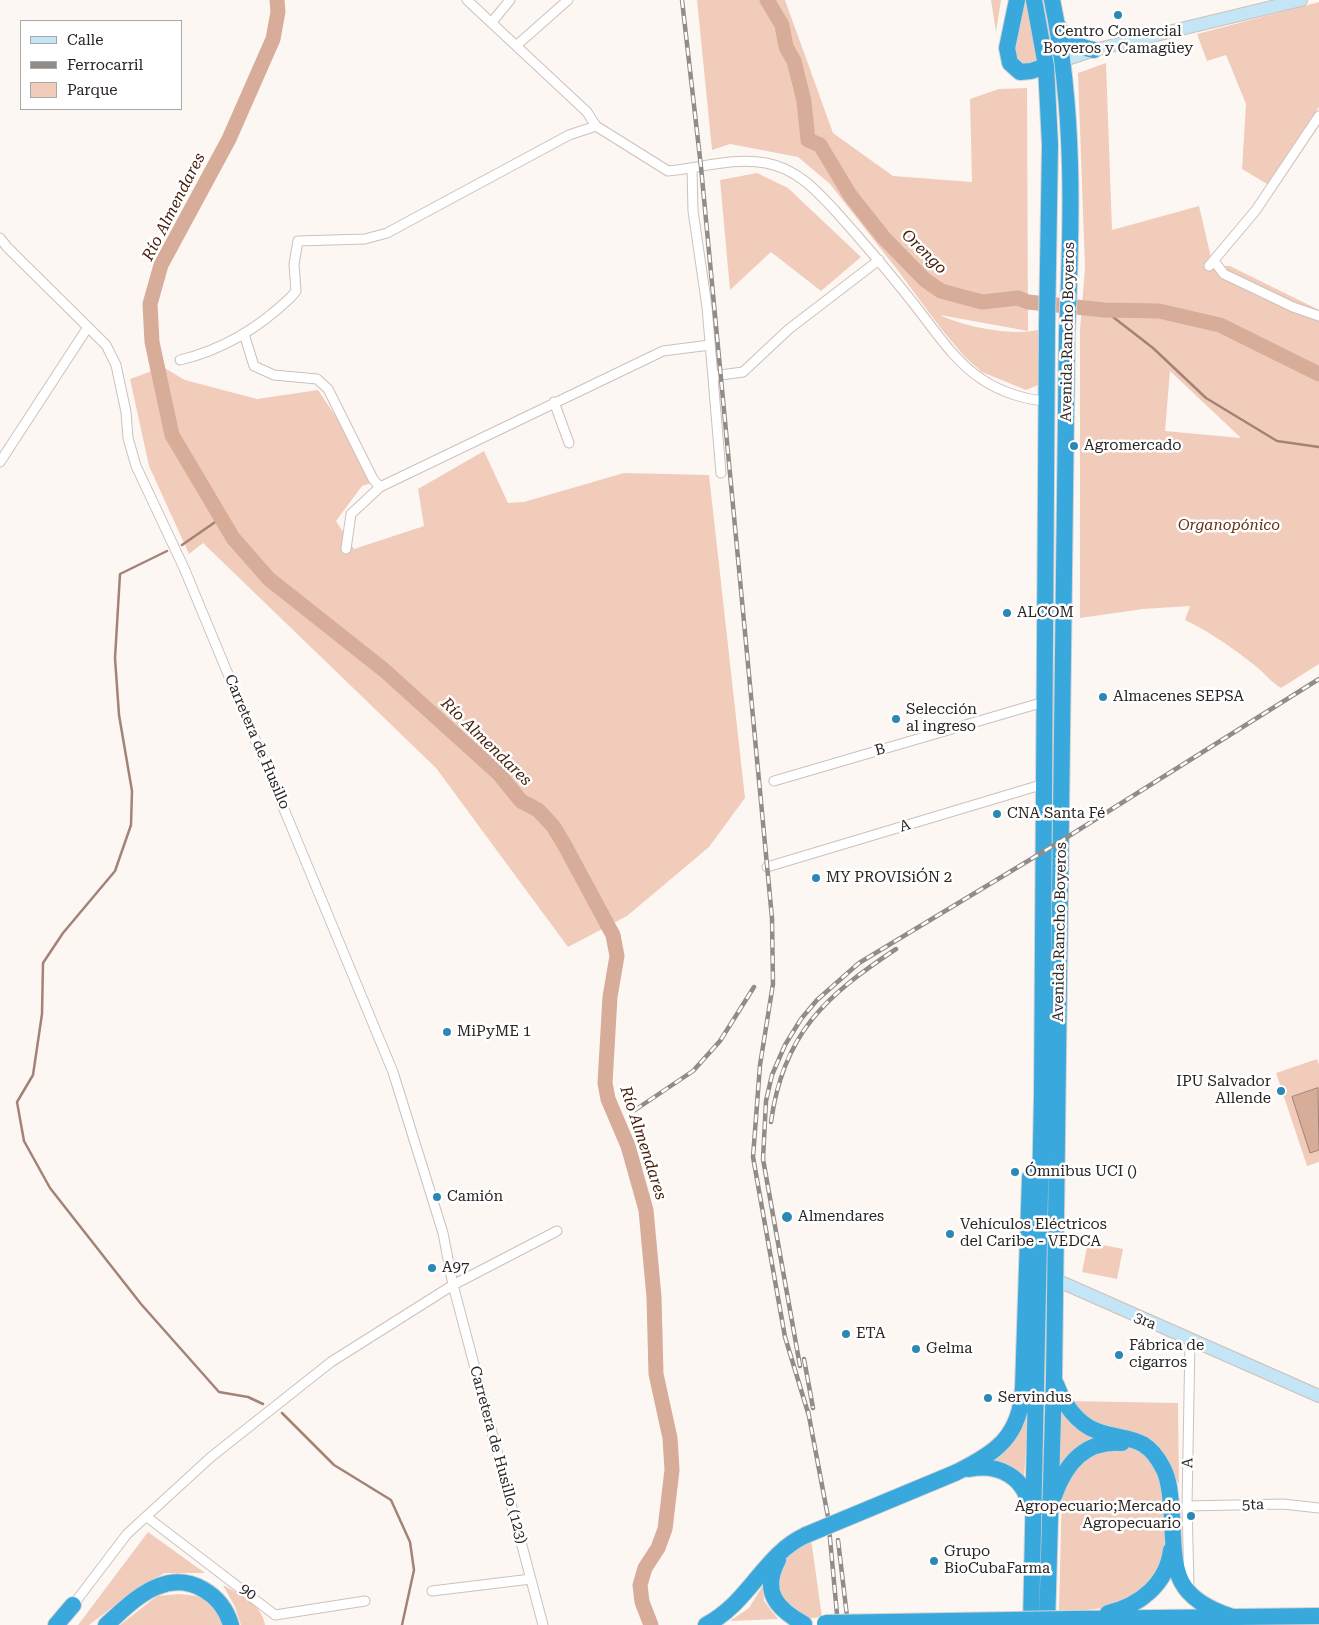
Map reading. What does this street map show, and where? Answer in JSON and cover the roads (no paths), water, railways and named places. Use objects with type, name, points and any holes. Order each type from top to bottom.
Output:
[{"type":"highway","points":[[1017,0],[1007,48],[1010,63],[1020,72],[1046,66]]},
{"type":"highway","name":"Avenida Rancho Boyeros","points":[[1030,1625],[1042,1096],[1050,145],[1046,66],[1034,0]]},
{"type":"highway","points":[[1054,7],[1057,24],[1065,36],[1077,45],[1094,50]]},
{"type":"highway","name":"Avenida Rancho Boyeros","points":[[1047,1625],[1054,1379],[1054,1280],[1061,939],[1070,151],[1068,113],[1054,7]]},
{"type":"highway","points":[[706,1625],[727,1613],[738,1602],[784,1547],[806,1535],[955,1473],[988,1456],[1007,1438],[1016,1422],[1022,1401],[1028,1201],[1034,1141],[1042,1096]]},
{"type":"highway","points":[[1054,1379],[1065,1402],[1086,1426],[1097,1431],[1133,1438],[1152,1452],[1164,1468],[1170,1493],[1177,1569],[1184,1588],[1199,1604],[1230,1616]]},
{"type":"highway","points":[[1050,1520],[1051,1506],[1057,1488],[1066,1470],[1082,1452],[1098,1444],[1117,1442],[1133,1444],[1152,1452]]},
{"type":"highway","points":[[955,1473],[984,1467],[996,1468],[1015,1479],[1025,1492],[1030,1505],[1033,1540]]},
{"type":"highway","points":[[1072,1618],[1109,1613],[1127,1608],[1141,1600],[1165,1572],[1173,1533]]},
{"type":"highway","points":[[806,1535],[793,1544],[780,1557],[774,1568],[771,1583],[773,1596],[780,1607],[797,1624],[1072,1618],[1319,1616]]},
{"type":"highway","points":[[106,1625],[157,1587],[171,1582],[184,1583],[206,1590],[224,1608],[231,1625]]},
{"type":"highway","points":[[56,1625],[73,1605]]},
{"type":"highway","points":[[61,1625],[73,1605]]},
{"type":"street","points":[[468,0],[587,112],[596,126],[668,172],[740,161],[766,163],[793,172],[820,194],[879,260],[962,364],[984,381],[1004,391],[1033,401],[1047,401]]},
{"type":"street","points":[[492,22],[510,0]]},
{"type":"street","points":[[517,45],[568,0]]},
{"type":"street","points":[[1046,66],[1094,50],[1301,0]]},
{"type":"street","points":[[1319,116],[1256,210],[1211,264],[1224,274],[1293,307],[1319,316]]},
{"type":"street","points":[[180,360],[204,354],[244,334],[279,308],[296,291],[294,264],[298,241],[364,239],[387,234],[570,136],[596,126]]},
{"type":"street","points":[[692,169],[692,211],[710,345],[721,473]]},
{"type":"street","name":"Carretera de Husillo","points":[[0,238],[106,345],[116,365],[126,412],[128,438],[136,466],[184,568],[393,1072],[443,1233],[453,1285]]},
{"type":"street","points":[[713,376],[743,372],[789,329],[879,260]]},
{"type":"street","points":[[0,462],[88,327]]},
{"type":"street","points":[[244,334],[254,366],[274,376],[317,379],[328,389],[373,479],[380,487]]},
{"type":"street","points":[[346,550],[351,514],[380,487],[663,351],[710,345]]},
{"type":"street","points":[[554,402],[569,443]]},
{"type":"street","name":"B","points":[[774,780],[1044,702]]},
{"type":"street","name":"A","points":[[766,868],[1044,784]]},
{"type":"street","points":[[73,1605],[128,1534],[211,1457],[331,1362],[453,1285],[557,1231]]},
{"type":"street","name":"3ra","points":[[1054,1280],[1319,1396]]},
{"type":"street","name":"Carretera de Husillo (123)","points":[[453,1285],[543,1625]]},
{"type":"street","name":"A","points":[[1189,1585],[1187,1506],[1190,1340]]},
{"type":"street","name":"5ta","points":[[1187,1506],[1284,1504],[1319,1508]]},
{"type":"street","name":"90","points":[[147,1517],[275,1615],[365,1601]]},
{"type":"street","points":[[432,1591],[531,1579]]},
{"type":"waterway","name":"Río Almendares","points":[[277,0],[278,12],[273,39],[229,139],[161,265],[150,304],[152,342],[172,435],[233,538],[269,579],[384,670],[499,774],[521,801],[538,810],[553,826],[613,935],[617,956],[610,997],[605,1083],[608,1099],[628,1146],[646,1210],[654,1297],[656,1374],[670,1438],[672,1470],[665,1529],[658,1548],[645,1568],[640,1585],[642,1602],[651,1625]]},
{"type":"waterway","name":"Orengo","points":[[767,0],[782,25],[786,47],[794,61],[804,101],[808,140],[820,145],[850,195],[884,238],[925,280],[941,291],[982,302],[1018,298],[1028,302],[1104,310],[1159,311],[1220,325],[1319,374]]},
{"type":"waterway","points":[[1104,310],[1153,348],[1206,398],[1277,441],[1319,447]]},
{"type":"waterway","points":[[182,545],[221,518]]},
{"type":"waterway","points":[[167,551],[120,574],[115,658],[119,715],[132,791],[131,825],[115,871],[63,933],[43,963],[42,1014],[33,1075],[17,1102],[24,1141],[50,1188],[141,1304],[219,1392],[248,1397],[263,1404]]},
{"type":"waterway","points":[[282,1413],[334,1465],[391,1500],[410,1542],[414,1570],[402,1625]]},
{"type":"railway","points":[[682,0],[701,167],[772,918],[773,984],[760,1065],[753,1157],[785,1337],[809,1416]]},
{"type":"railway","points":[[800,1366],[763,1159],[766,1101],[772,1075],[785,1045],[801,1019],[817,1000],[859,963],[1061,841],[1319,679]]},
{"type":"railway","points":[[771,1122],[777,1091],[786,1064],[797,1041],[811,1020],[848,983],[896,949]]},
{"type":"railway","points":[[635,1110],[693,1071],[720,1041],[754,987]]},
{"type":"railway","points":[[804,1359],[813,1408]]},
{"type":"railway","points":[[808,1411],[828,1517],[838,1625]]},
{"type":"railway","points":[[838,1540],[848,1625]]},
{"type":"place","name":"Centro Comercial Boyeros y Camagüey","points":[[1118,15]]},
{"type":"place","name":"Agromercado","points":[[1074,446]]},
{"type":"place","name":"ALCOM","points":[[1007,613]]},
{"type":"place","name":"Almacenes SEPSA","points":[[1103,697]]},
{"type":"place","name":"Selección al ingreso","points":[[896,719]]},
{"type":"place","name":"CNA Santa Fé","points":[[997,814]]},
{"type":"place","name":"MY PROVISiÓN 2","points":[[816,878]]},
{"type":"place","name":"MiPyME 1","points":[[447,1032]]},
{"type":"place","name":"IPU Salvador Allende","points":[[1281,1091]]},
{"type":"place","name":"Ómnibus UCI ()","points":[[1015,1172]]},
{"type":"place","name":"Camión","points":[[437,1197]]},
{"type":"place","name":"Almendares","points":[[787,1217]]},
{"type":"place","name":"Vehículos Eléctricos del Caribe - VEDCA","points":[[950,1234]]},
{"type":"place","name":"A97","points":[[432,1268]]},
{"type":"place","name":"ETA","points":[[846,1334]]},
{"type":"place","name":"Gelma","points":[[916,1349]]},
{"type":"place","name":"Fábrica de cigarros","points":[[1119,1355]]},
{"type":"place","name":"Servindus","points":[[988,1398]]},
{"type":"place","name":"Agropecuario;Mercado Agropecuario","points":[[1191,1516]]},
{"type":"place","name":"Grupo BioCubaFarma","points":[[934,1561]]},
{"type":"park label","name":"Organopónico","points":[[1229,526]]}]
